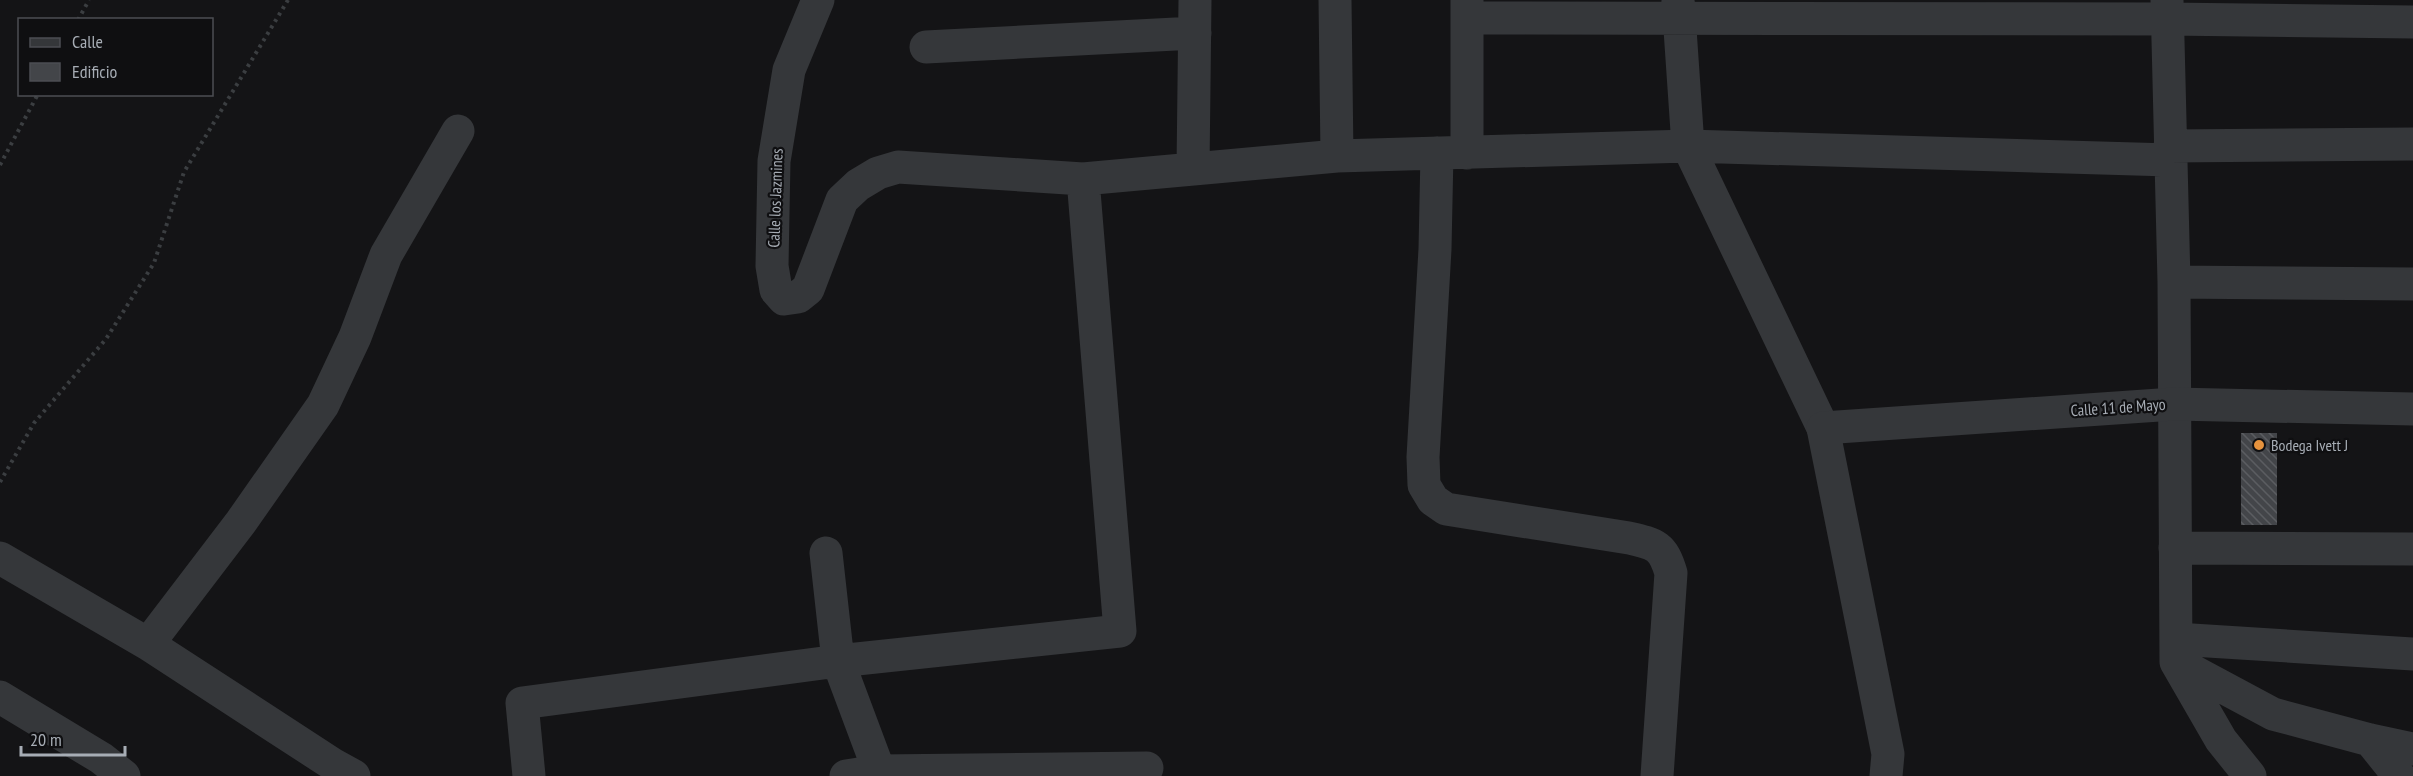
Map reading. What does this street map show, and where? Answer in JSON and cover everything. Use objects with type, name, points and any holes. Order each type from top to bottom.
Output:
[{"type":"street","name":"Calle los Jazmines","points":[[818,0],[789,70],[774,161],[772,266],[776,290],[784,299],[791,299],[808,289],[842,200],[858,185],[878,172],[898,168],[1083,179]]},
{"type":"street","points":[[1193,169],[1195,0]]},
{"type":"street","points":[[1335,0],[1337,156]]},
{"type":"street","points":[[1657,776],[1671,573],[1666,555],[1654,544],[1629,538],[1446,509],[1433,500],[1424,485],[1424,409],[1435,249],[1452,153],[1467,9],[2167,9],[2413,22]]},
{"type":"street","points":[[1678,9],[1688,146],[1823,428],[1888,754],[1886,776]]},
{"type":"street","points":[[2167,9],[2174,282],[2176,650],[2221,740],[2250,776]]},
{"type":"street","points":[[926,47],[1195,33]]},
{"type":"street","points":[[148,644],[242,522],[323,405],[355,337],[386,255],[458,131]]},
{"type":"street","points":[[529,776],[522,703],[838,661],[1120,631],[1083,179],[1337,156],[1688,146],[2170,153],[2413,144]]},
{"type":"street","points":[[2174,282],[2413,284]]},
{"type":"street","name":"Calle 11 de Mayo","points":[[1823,428],[2174,404],[2413,409]]},
{"type":"street","points":[[2175,548],[2413,549]]},
{"type":"street","points":[[826,553],[838,661],[880,773]]},
{"type":"street","points":[[0,558],[148,644],[354,776]]},
{"type":"street","points":[[2176,650],[2413,654]]},
{"type":"street","points":[[2176,650],[2273,714],[2413,749]]},
{"type":"street","points":[[0,697],[101,758],[124,776]]},
{"type":"street","points":[[2370,740],[2399,776]]},
{"type":"street","points":[[846,776],[880,773],[1147,768]]},
{"type":"path","points":[[79,18],[89,0]]},
{"type":"path","points":[[0,482],[34,423],[106,339],[154,263],[184,172],[288,0]]},
{"type":"path","points":[[0,165],[37,96]]},
{"type":"building","points":[[2241,433],[2277,433],[2277,525],[2241,525]]},
{"type":"place","name":"Bodega Ivett J","points":[[2259,445]]}]
